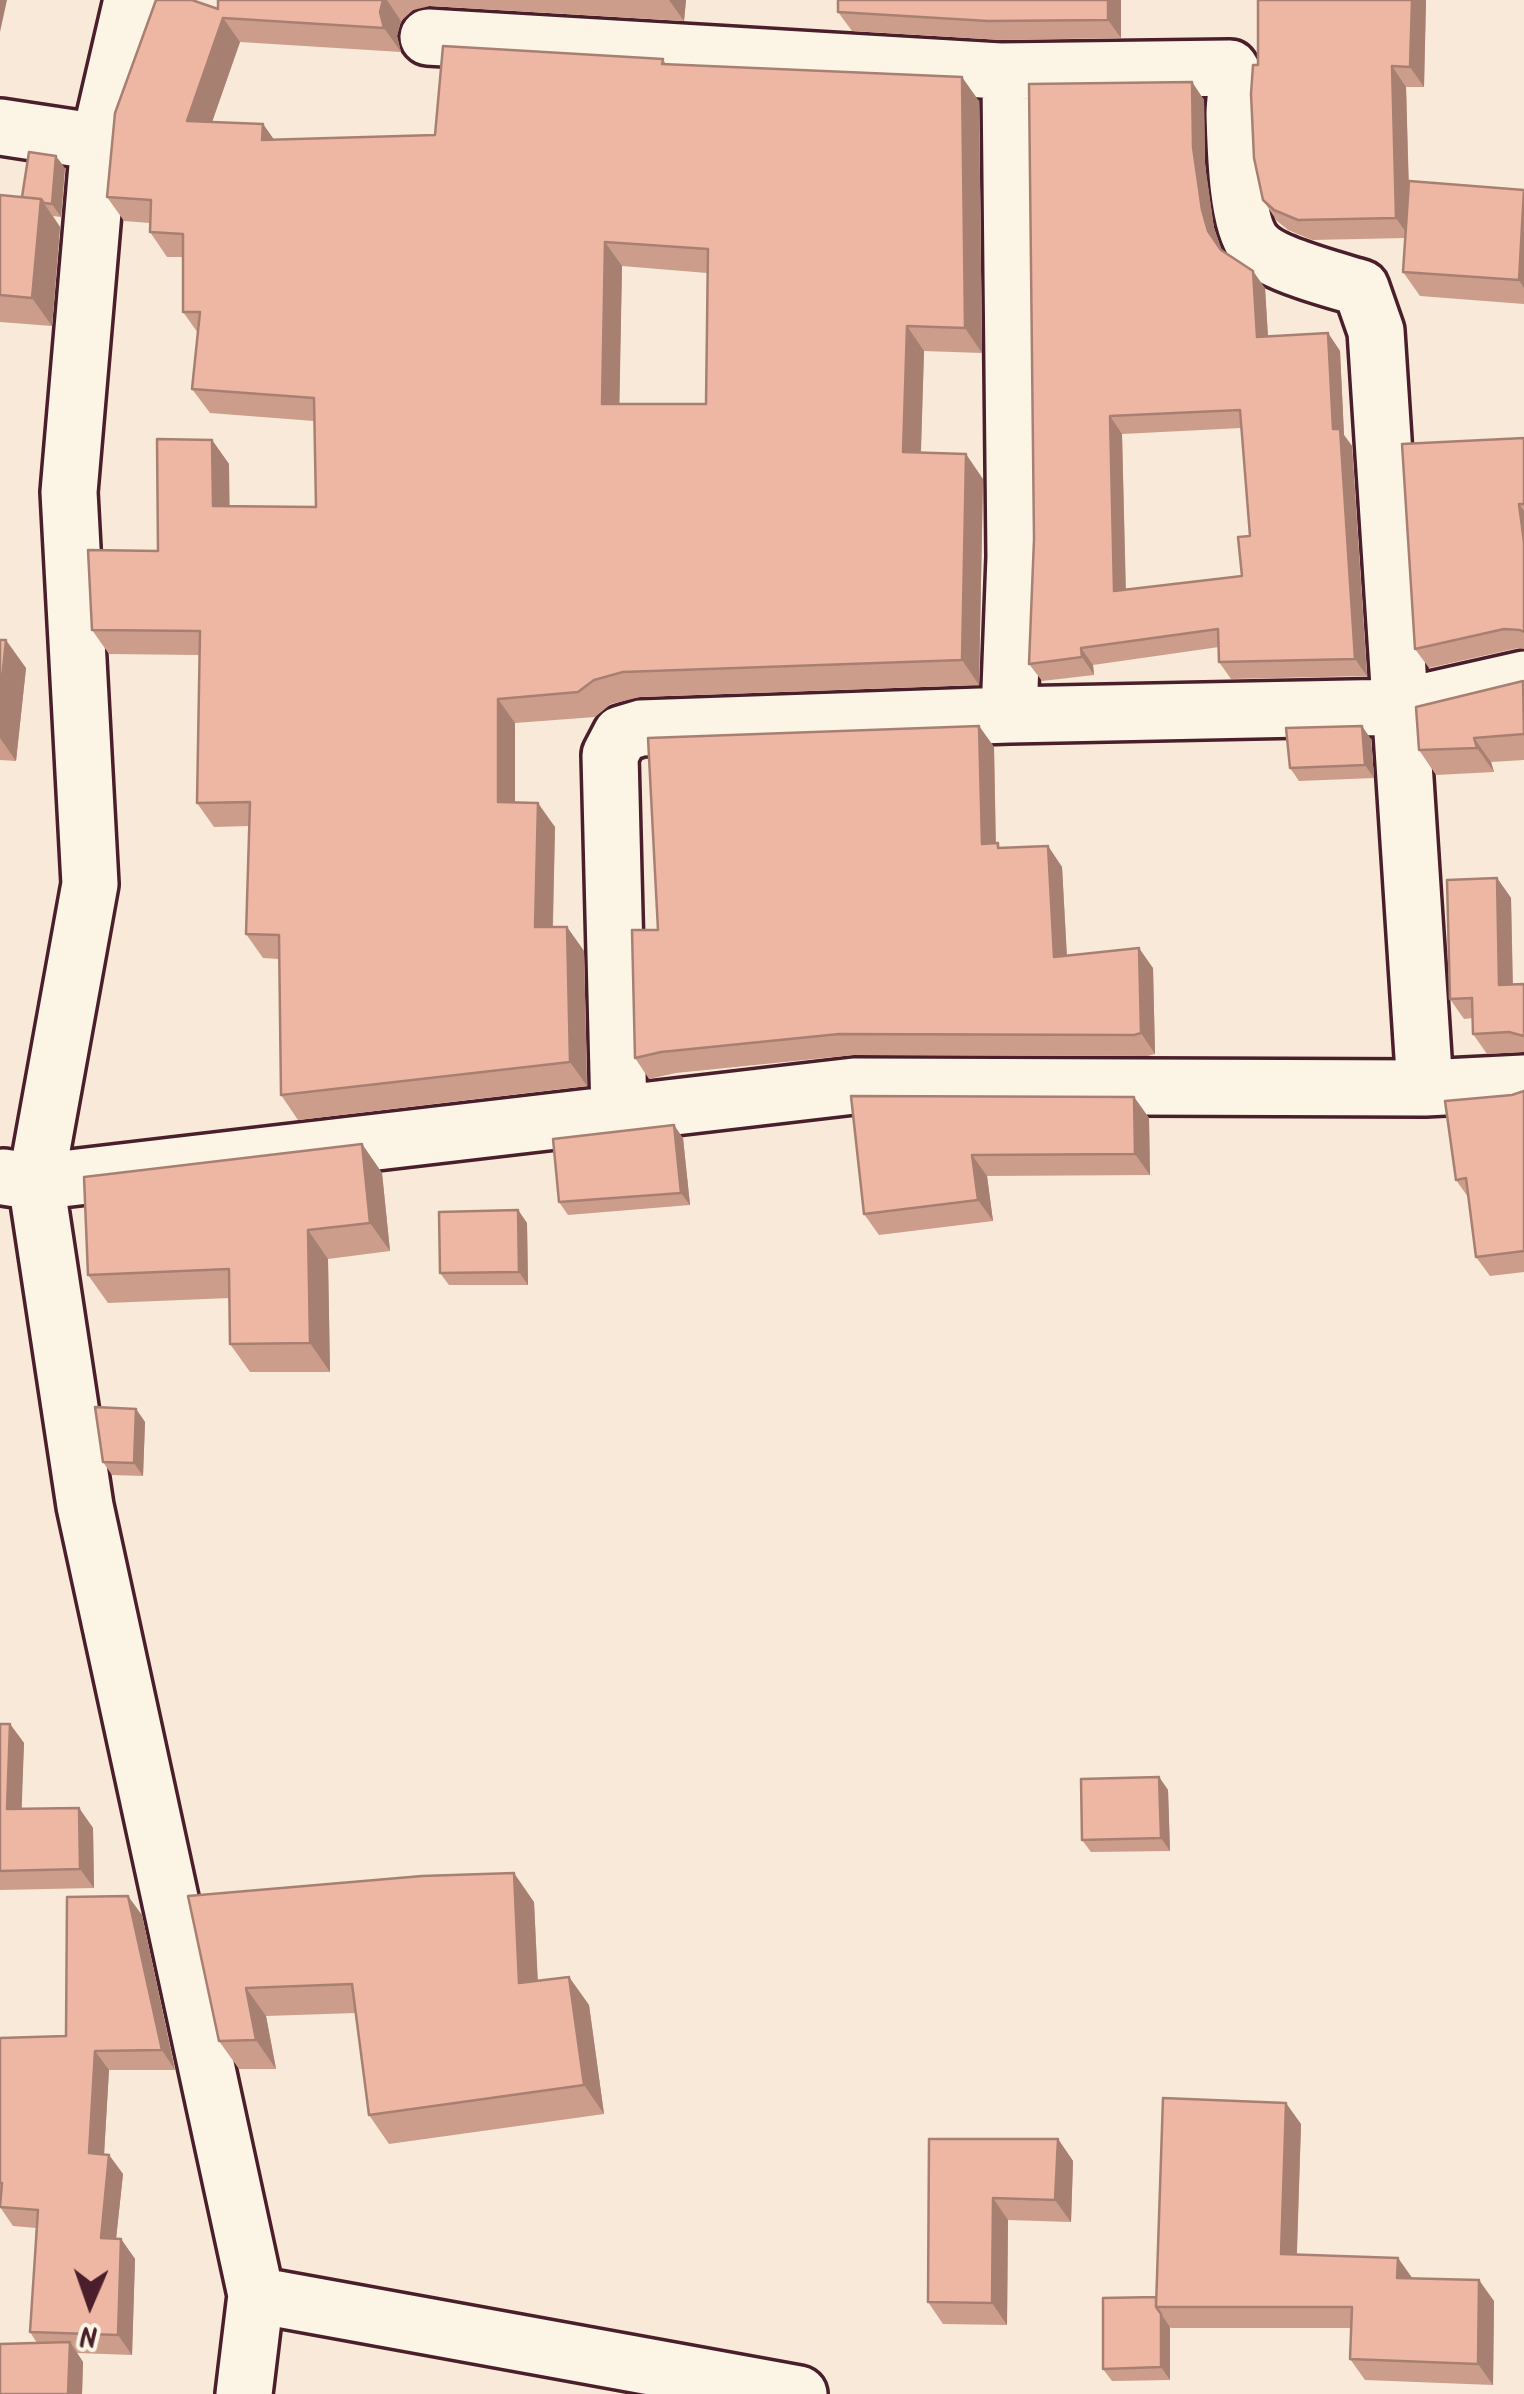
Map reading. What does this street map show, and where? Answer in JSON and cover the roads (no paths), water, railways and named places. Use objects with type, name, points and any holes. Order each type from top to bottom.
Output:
[{"type":"street","points":[[132,0],[99,142],[69,492],[90,884],[18,1180],[256,2295],[244,2394]]},
{"type":"street","points":[[428,37],[1000,72],[1230,68],[1235,75],[1240,204],[1254,244],[1285,264],[1361,288],[1376,331],[1425,1088]]},
{"type":"street","points":[[1000,72],[1010,81],[1012,102],[1015,557],[1010,715]]},
{"type":"street","points":[[0,127],[99,142]]},
{"type":"street","points":[[619,1113],[610,755],[621,734],[641,728],[1010,715],[1400,708],[1524,679]]},
{"type":"street","points":[[18,1180],[854,1086],[1425,1088],[1524,1083]]},
{"type":"street","points":[[256,2295],[799,2394]]}]
